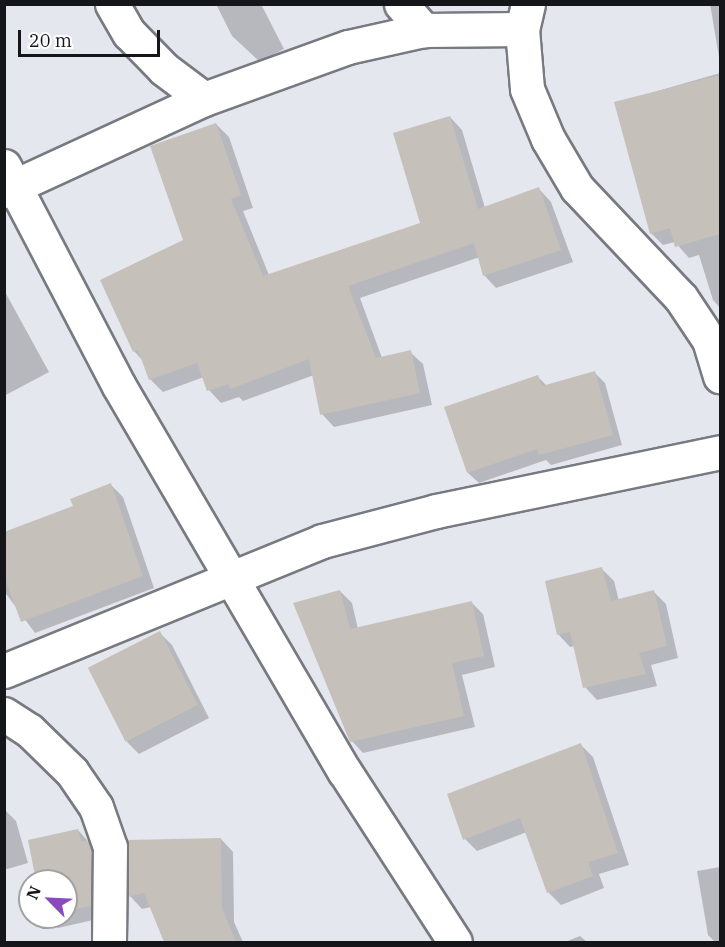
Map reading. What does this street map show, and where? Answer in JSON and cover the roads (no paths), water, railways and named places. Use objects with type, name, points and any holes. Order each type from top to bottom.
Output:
[{"type":"street","points":[[112,4],[129,33],[164,69],[204,99]]},
{"type":"street","points":[[401,4],[424,30]]},
{"type":"street","points":[[455,942],[345,772],[119,386],[8,181],[204,99],[348,47],[424,30],[525,17],[527,89],[548,140],[576,188],[681,298],[709,340],[720,376]]},
{"type":"street","points":[[4,671],[322,541],[436,511],[720,452]]},
{"type":"street","points":[[4,714],[29,730],[72,772],[96,807],[110,847],[109,942]]}]
